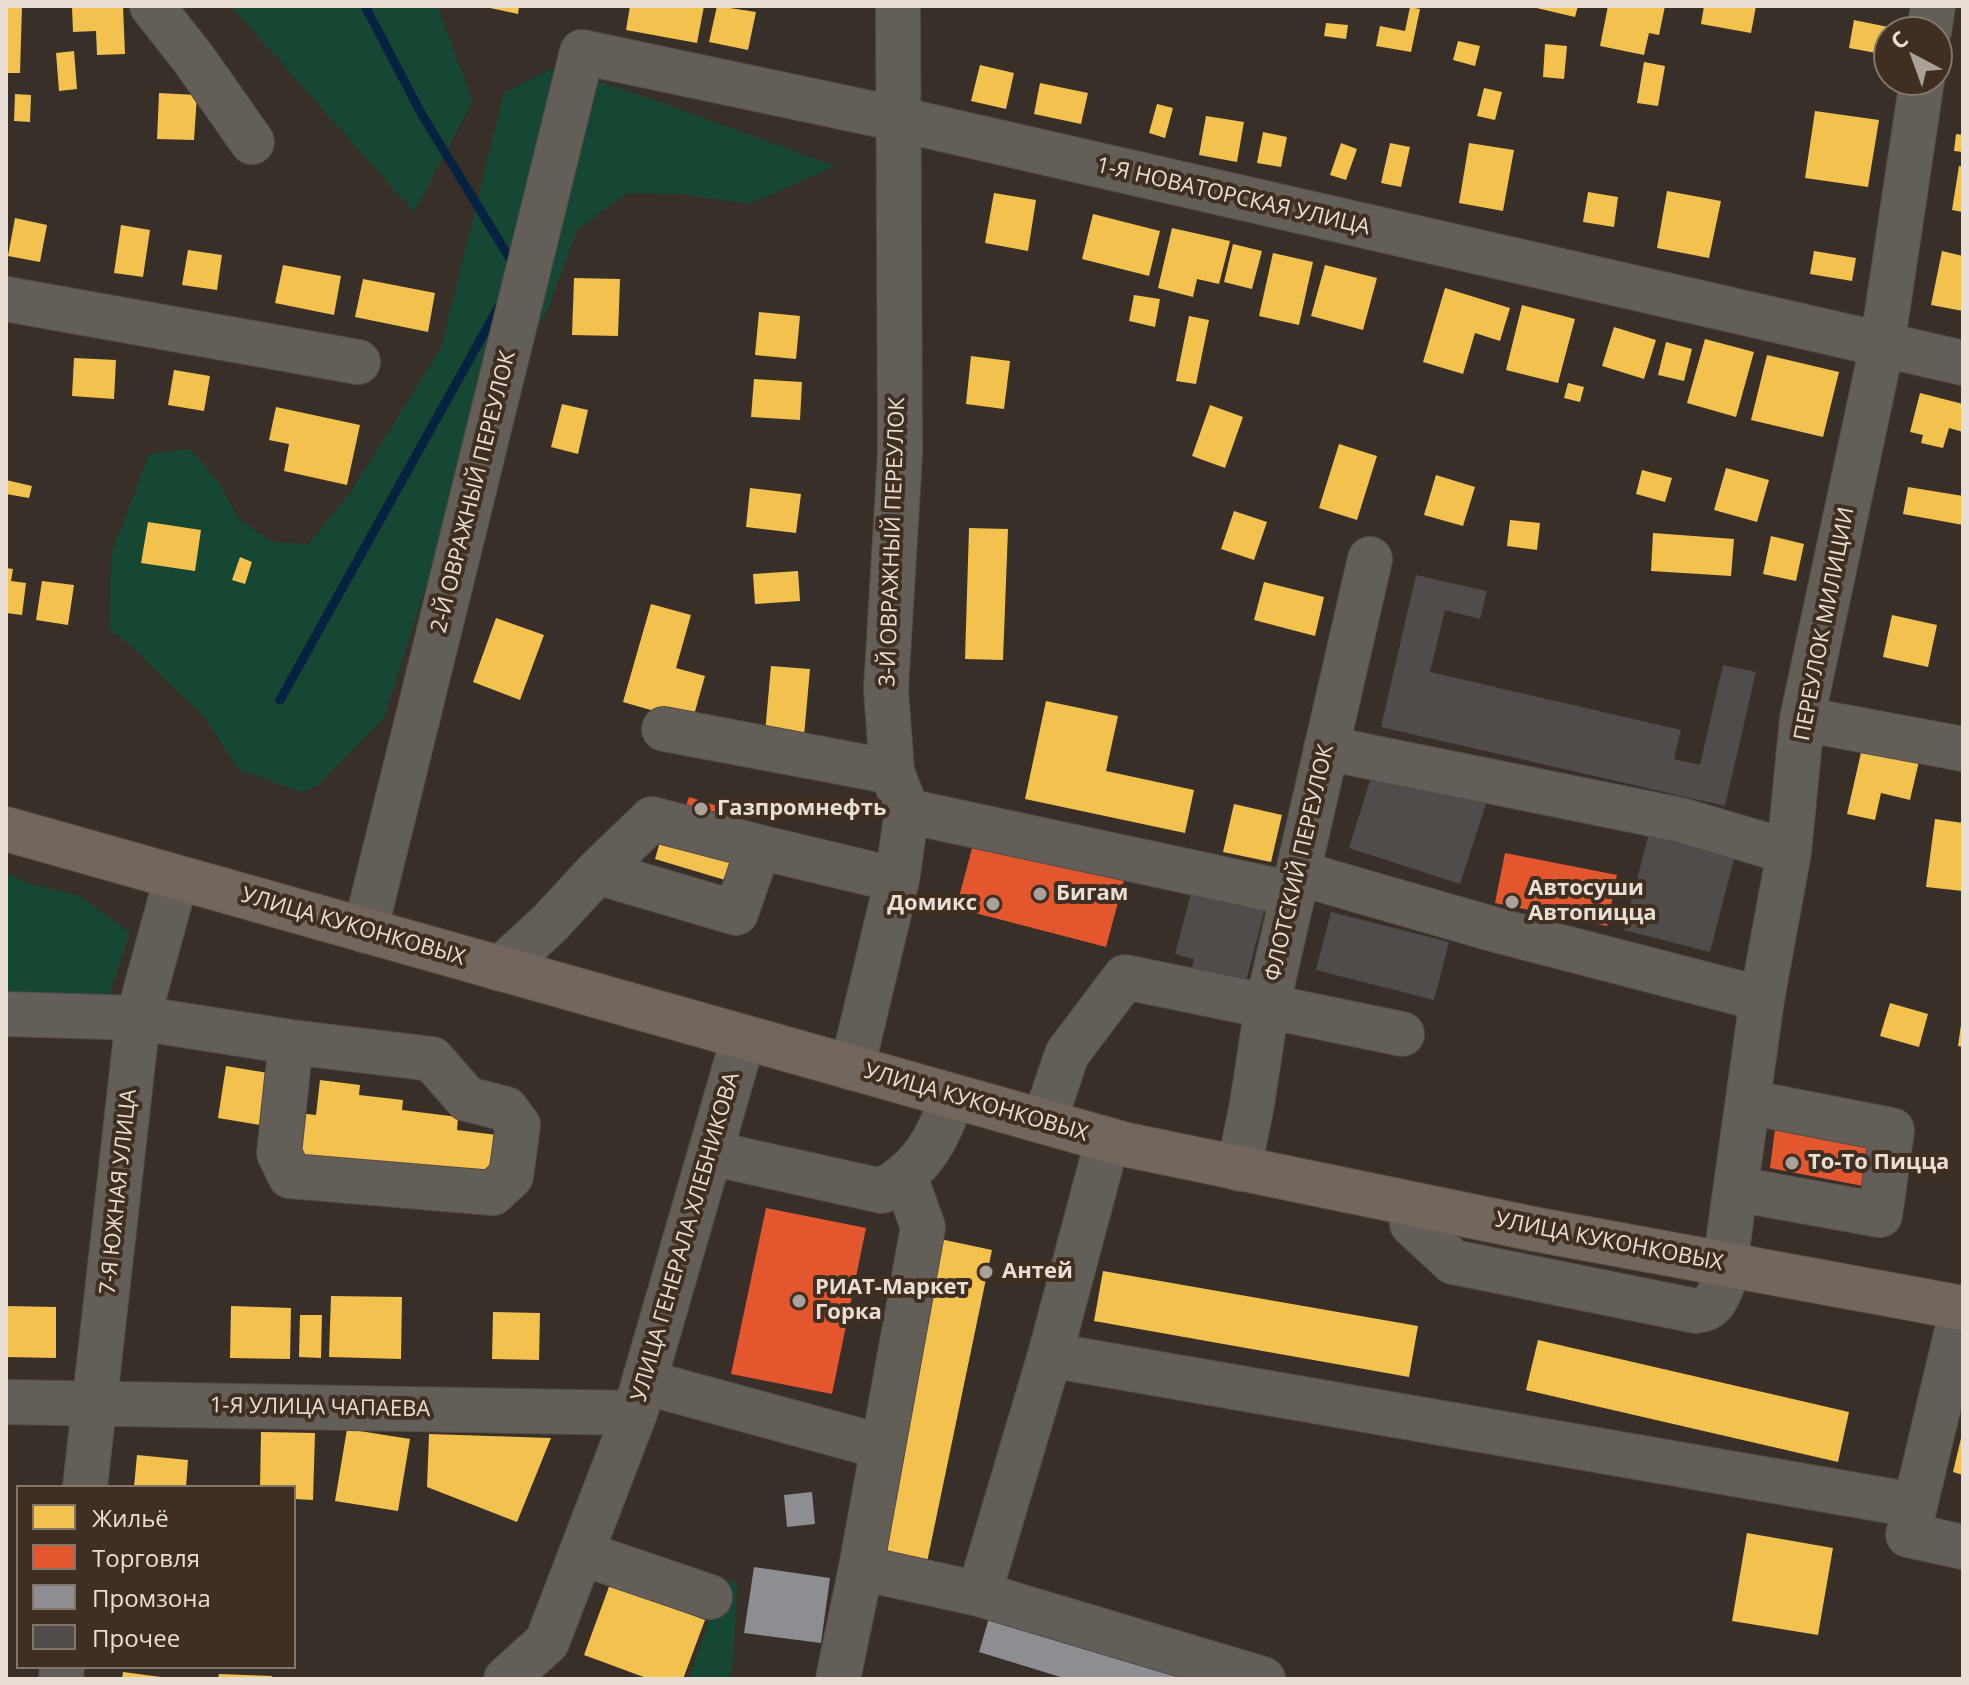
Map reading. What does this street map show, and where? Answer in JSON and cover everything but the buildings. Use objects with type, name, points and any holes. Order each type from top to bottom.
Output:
[{"type":"main road","name":"УЛИЦА КУКОНКОВЫХ","points":[[6,829],[1123,1144],[1534,1229],[1724,1275]]},
{"type":"main road","name":"УЛИЦА КУКОНКОВЫХ","points":[[6,854],[944,1119],[1103,1157],[1412,1224],[1962,1313]]},
{"type":"street","points":[[152,6],[252,142]]},
{"type":"street","name":"3-Й ОВРАЖНЫЙ ПЕРЕУЛОК","points":[[852,1068],[897,880],[900,791],[886,689],[900,454],[898,6]]},
{"type":"street","points":[[1942,6],[1963,10]]},
{"type":"street","name":"1-Я НОВАТОРСКАЯ УЛИЦА","points":[[582,52],[898,119],[1963,363]]},
{"type":"street","name":"2-Й ОВРАЖНЫЙ ПЕРЕУЛОК","points":[[365,931],[582,52]]},
{"type":"street","name":"ПЕРЕУЛОК МИЛИЦИИ","points":[[1724,1275],[1762,999],[1789,852],[1802,719],[1882,346],[1920,96]]},
{"type":"street","points":[[6,299],[358,362]]},
{"type":"street","name":"ФЛОТСКИЙ ПЕРЕУЛОК","points":[[1239,1169],[1267,1007],[1370,559]]},
{"type":"street","points":[[1802,719],[1963,749]]},
{"type":"street","points":[[664,729],[900,791],[1496,930],[1762,999]]},
{"type":"street","points":[[1326,748],[1681,820],[1789,852]]},
{"type":"street","points":[[500,969],[652,819],[897,880]]},
{"type":"street","points":[[597,872],[736,913],[759,847]]},
{"type":"street","name":"7-Я ЮЖНАЯ УЛИЦА","points":[[85,1485],[138,1018],[170,901]]},
{"type":"street","points":[[1044,1122],[1067,1054],[1125,977],[1402,1034]]},
{"type":"street","points":[[6,1014],[138,1018],[291,1042],[432,1059],[467,1099],[506,1109],[518,1125],[511,1176],[493,1193],[290,1176],[279,1153],[291,1042]]},
{"type":"street","name":"УЛИЦА ГЕНЕРАЛА ХЛЕБНИКОВА","points":[[506,1679],[547,1642],[639,1398],[737,1060]]},
{"type":"street","points":[[1736,1189],[1880,1215],[1892,1130],[1748,1102]]},
{"type":"street","points":[[711,1153],[882,1191],[905,1177],[933,1145],[944,1119]]},
{"type":"street","points":[[979,1594],[1050,1355],[1103,1157]]},
{"type":"street","points":[[838,1679],[923,1227],[905,1177]]},
{"type":"street","points":[[1962,1313],[1908,1535],[1963,1547]]},
{"type":"street","points":[[1050,1355],[1913,1505]]},
{"type":"street","name":"1-Я УЛИЦА ЧАПАЕВА","points":[[6,1402],[96,1404],[639,1398],[883,1447]]},
{"type":"street","points":[[581,1553],[710,1597]]},
{"type":"street","points":[[861,1568],[979,1594],[1263,1679]]},
{"type":"green space","points":[[231,6],[437,6],[473,101],[414,212]]},
{"type":"green space","points":[[555,67],[835,166],[750,204],[679,194],[627,193],[577,230],[549,306],[457,487],[384,718],[318,785],[301,792],[238,769],[206,719],[126,641],[109,630],[111,555],[149,454],[190,449],[218,482],[239,519],[272,542],[309,544],[352,490],[441,348],[504,93]]},
{"type":"green space","points":[[6,872],[28,883],[78,895],[130,932],[107,1001],[6,1000]]},
{"type":"green space","points":[[723,1579],[737,1583],[733,1664],[728,1679],[689,1679]]},
{"type":"waterway","points":[[365,6],[421,113],[515,267]]},
{"type":"waterway","points":[[280,700],[498,308]]},
{"type":"place","name":"Газпромнефть","points":[[701,809]]},
{"type":"place","name":"Бигам","points":[[1040,894]]},
{"type":"place","name":"Автосуши Автопицца","points":[[1512,902]]},
{"type":"place","name":"Домикс","points":[[993,904]]},
{"type":"place","name":"То-То Пицца","points":[[1792,1163]]},
{"type":"place","name":"Антей","points":[[986,1272]]},
{"type":"place","name":"РИАТ-Маркет Горка","points":[[799,1301]]}]
